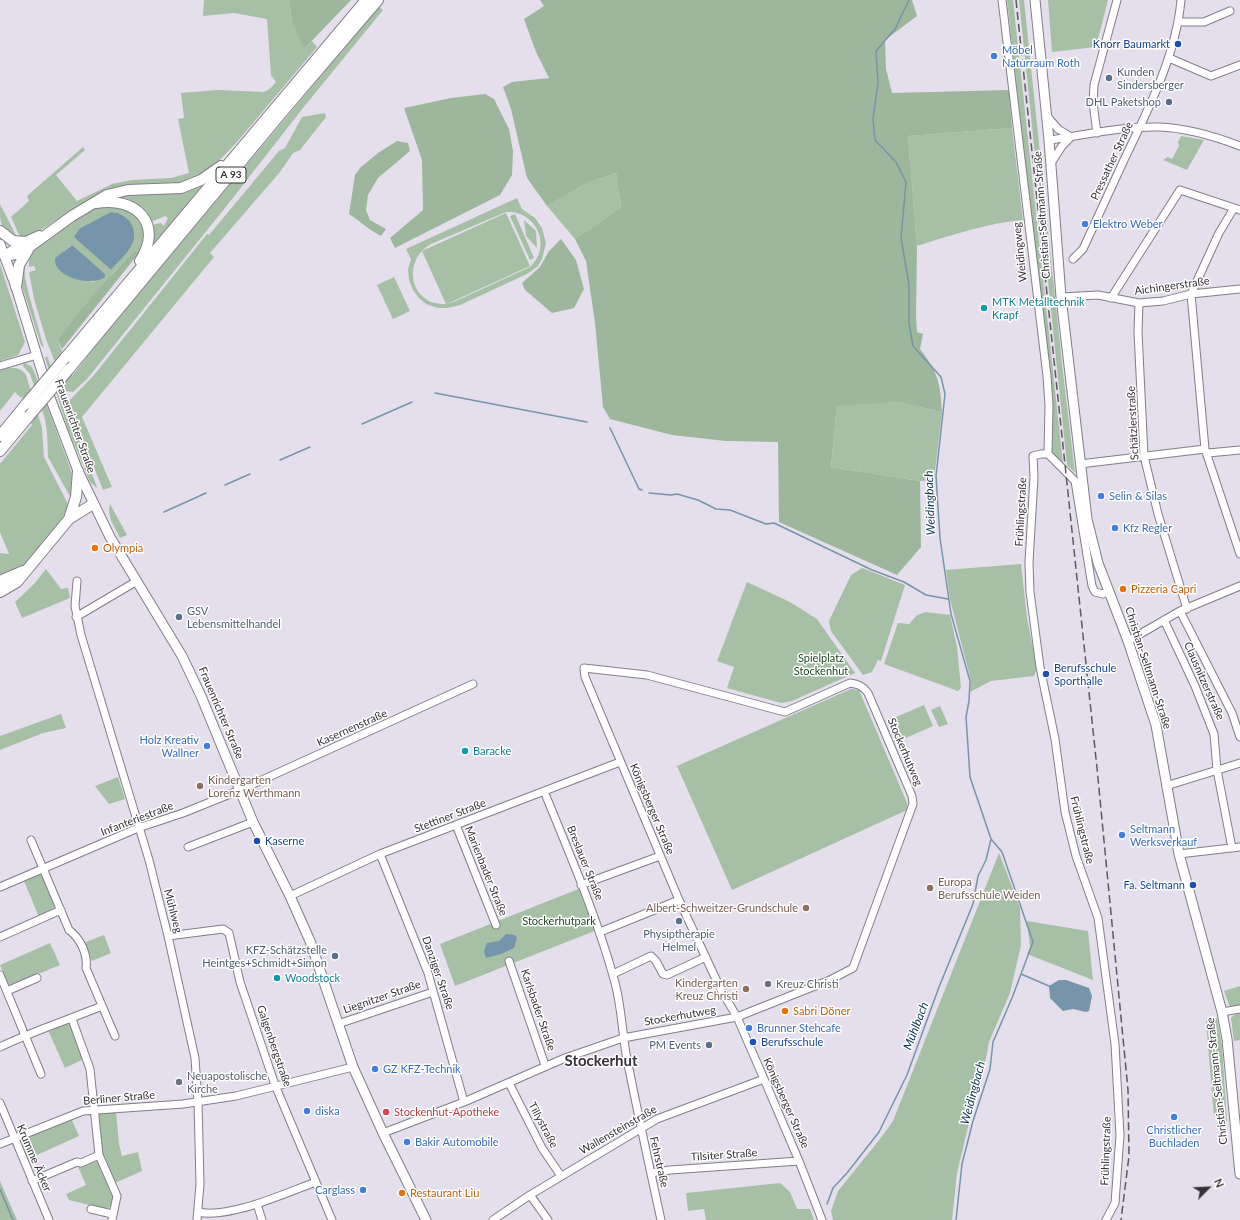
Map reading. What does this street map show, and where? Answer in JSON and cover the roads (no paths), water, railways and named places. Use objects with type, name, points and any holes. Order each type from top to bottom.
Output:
[{"type":"highway","name":"A 93","points":[[0,436],[233,156],[366,0]]},
{"type":"highway","name":"A 93","points":[[0,451],[279,116],[378,0]]},
{"type":"highway","points":[[5,256],[16,255],[28,244],[100,198],[120,191],[173,189],[187,186],[207,176],[233,156]]},
{"type":"highway","points":[[90,204],[112,201],[130,206],[138,211],[148,229],[149,237],[147,251],[120,292]]},
{"type":"highway","points":[[0,231],[13,242],[28,244]]},
{"type":"highway","points":[[16,287],[17,272],[28,244]]},
{"type":"highway","points":[[69,520],[76,497],[78,471]]},
{"type":"highway","points":[[0,592],[17,582],[69,520],[93,504]]},
{"type":"highway","points":[[0,581],[14,576],[28,568]]},
{"type":"main road","name":"Christian-Seltmann-Straße","points":[[1035,0],[1047,116],[1061,297],[1080,464],[1092,541],[1156,725],[1179,854],[1222,1012],[1227,1039],[1240,1174]]},
{"type":"main road","name":"Frauenrichter Straße","points":[[0,244],[78,471],[93,504],[192,676],[253,822],[290,896],[316,957],[353,1067],[383,1133],[426,1220]]},
{"type":"street","name":"Weidingweg","points":[[1002,0],[1047,376],[1049,405],[1048,454]]},
{"type":"street","points":[[1097,133],[1093,103],[1094,85],[1116,0]]},
{"type":"street","name":"Pressather Straße","points":[[1073,259],[1083,249],[1140,127],[1169,58],[1178,22],[1181,0]]},
{"type":"street","points":[[1178,22],[1204,22],[1230,11]]},
{"type":"street","points":[[1169,58],[1212,76],[1240,65]]},
{"type":"street","points":[[1047,116],[1058,129],[1071,137]]},
{"type":"street","points":[[1049,140],[1140,127],[1188,130],[1240,146]]},
{"type":"street","points":[[1051,165],[1062,146],[1071,137]]},
{"type":"street","points":[[1111,298],[1180,190],[1237,209],[1219,233],[1191,294],[1206,451],[1240,554]]},
{"type":"street","name":"Aichingerstraße","points":[[1061,297],[1098,295],[1139,303],[1163,301],[1191,294],[1240,289]]},
{"type":"street","name":"Schätzlerstraße","points":[[1139,303],[1138,332],[1144,456],[1183,610],[1232,714],[1240,737]]},
{"type":"street","points":[[0,366],[37,355]]},
{"type":"street","points":[[1080,464],[1144,456],[1240,450]]},
{"type":"street","points":[[1048,454],[1075,480],[1092,586],[1095,592],[1103,594],[1109,591]]},
{"type":"street","name":"Frühlingstraße","points":[[1048,454],[1033,456],[1034,477],[1029,562],[1030,592],[1042,683],[1055,739],[1065,812],[1076,856],[1098,918],[1115,1044],[1120,1135],[1115,1203],[1106,1220]]},
{"type":"street","name":"Mühlweg","points":[[77,581],[76,617],[138,828],[149,860],[168,936],[195,1058],[198,1102],[200,1184],[197,1220]]},
{"type":"street","points":[[76,617],[87,612],[137,581]]},
{"type":"street","points":[[1128,641],[1183,610],[1240,586]]},
{"type":"street","name":"Clausnitzerstraße","points":[[1164,620],[1208,715],[1214,734],[1217,770],[1232,848]]},
{"type":"street","name":"Königsberger Straße","points":[[822,1220],[799,1161],[737,1018],[706,958],[660,856],[585,677],[584,668],[647,675],[785,712],[850,683],[861,686]]},
{"type":"street","name":"Kasernenstraße","points":[[240,790],[474,684]]},
{"type":"street","name":"Stockerhutweg","points":[[383,1133],[464,1102],[509,1083],[545,1065],[624,1038],[737,1018],[849,971],[857,961],[912,804],[912,796],[868,693],[861,686]]},
{"type":"street","name":"Stettiner Straße","points":[[290,896],[380,854],[620,762]]},
{"type":"street","points":[[1166,786],[1240,763]]},
{"type":"street","name":"Infanteriestraße","points":[[44,870],[138,828],[183,813],[240,790]]},
{"type":"street","name":"Breslauer Straße","points":[[544,792],[600,932],[613,974],[621,1010],[624,1038]]},
{"type":"street","points":[[188,847],[253,822]]},
{"type":"street","name":"Marienbader Straße","points":[[456,825],[496,925]]},
{"type":"street","points":[[31,840],[69,930],[77,936],[87,960],[86,968],[115,1036]]},
{"type":"street","points":[[1179,854],[1240,847]]},
{"type":"street","name":"Danziger Straße","points":[[380,854],[417,945],[439,1008],[464,1102]]},
{"type":"street","points":[[581,885],[660,856]]},
{"type":"street","points":[[0,888],[44,870]]},
{"type":"street","points":[[600,932],[679,900]]},
{"type":"street","points":[[0,937],[61,910]]},
{"type":"street","name":"Galgenbergstraße","points":[[168,936],[224,929],[229,933],[240,982],[275,1085],[332,1220]]},
{"type":"street","points":[[613,974],[651,956],[656,961],[663,974],[667,975],[706,958]]},
{"type":"street","name":"Karlsbader Straße","points":[[509,961],[545,1065]]},
{"type":"street","points":[[0,975],[41,1074]]},
{"type":"street","points":[[7,991],[37,978]]},
{"type":"street","name":"Liegnitzer Straße","points":[[338,1024],[433,992]]},
{"type":"street","points":[[0,1048],[25,1035],[72,1019],[102,1006]]},
{"type":"street","points":[[1222,1012],[1240,1009]]},
{"type":"street","points":[[72,1019],[90,1069],[99,1155],[117,1196],[112,1217],[91,1209]]},
{"type":"street","name":"Fehrstraße","points":[[624,1038],[640,1130],[661,1220]]},
{"type":"street","name":"Berliner Straße","points":[[0,1144],[74,1114],[95,1108],[198,1102],[236,1096],[275,1085],[353,1067]]},
{"type":"street","name":"Wallensteinstraße","points":[[492,1220],[561,1176],[657,1119],[764,1079]]},
{"type":"street","name":"Tillystraße","points":[[509,1083],[542,1148],[561,1176]]},
{"type":"street","name":"Krumme Äcker","points":[[0,1103],[49,1220]]},
{"type":"street","points":[[32,1181],[77,1162],[81,1163],[99,1155]]},
{"type":"street","name":"Tilsiter Straße","points":[[651,1173],[670,1170],[799,1161]]},
{"type":"street","points":[[198,1212],[206,1214],[257,1204],[316,1182]]},
{"type":"street","points":[[530,1195],[548,1220]]},
{"type":"street","points":[[257,1204],[262,1220]]},
{"type":"water","points":[[111,212],[121,215],[130,222],[134,236],[133,242],[126,254],[111,270],[74,237],[79,229]]},
{"type":"water","points":[[72,245],[105,274],[105,277],[99,280],[83,281],[75,279],[60,271],[56,265],[55,258]]},
{"type":"water","points":[[506,934],[515,935],[517,938],[514,948],[501,954],[486,958],[484,951],[487,943],[499,941]]},
{"type":"water","points":[[1059,980],[1066,980],[1089,988],[1092,996],[1089,1011],[1086,1012],[1073,1009],[1063,1011],[1050,998],[1049,986]]},
{"type":"waterway","name":"Weidingbach","points":[[909,0],[895,29],[876,51],[878,83],[873,119],[875,140],[896,162],[906,182],[901,238],[909,284],[909,323],[913,346],[941,377],[945,394],[936,476],[940,538],[951,614],[970,681],[969,701],[966,717],[970,777],[991,839],[1002,852],[1033,942],[1012,998],[993,1042],[990,1069],[973,1121],[962,1164],[956,1220]]},
{"type":"waterway","points":[[435,393],[587,422]]},
{"type":"waterway","points":[[362,424],[412,402]]},
{"type":"waterway","points":[[610,428],[639,489],[642,490]]},
{"type":"waterway","points":[[280,460],[310,447]]},
{"type":"waterway","points":[[225,485],[250,474]]},
{"type":"waterway","points":[[164,512],[206,493]]},
{"type":"waterway","points":[[649,493],[671,495],[677,494],[698,500],[716,509],[730,510],[766,524],[774,523],[872,570],[904,582],[926,595],[948,599]]},
{"type":"waterway","name":"Mühlbach","points":[[827,1204],[833,1188],[847,1173],[879,1132],[907,1075],[939,987],[973,904],[978,876],[986,860],[991,839]]},
{"type":"waterway","name":"Weidingbach","points":[[1021,974],[1049,986]]},
{"type":"waterway","points":[[0,1189],[13,1220]]},
{"type":"railway","points":[[1016,0],[1097,768],[1128,1090],[1129,1156],[1121,1220]]},
{"type":"place","name":"Knorr Baumarkt","points":[[1178,44]]},
{"type":"place","name":"Möbel Naturraum Roth","points":[[994,56]]},
{"type":"place","name":"Kunden Sindersberger","points":[[1109,78]]},
{"type":"place","name":"DHL Paketshop","points":[[1169,102]]},
{"type":"place","name":"Elektro Weber","points":[[1085,224]]},
{"type":"place","name":"MTK Metalltechnik Krapf","points":[[984,308]]},
{"type":"place","name":"Selin & Silas","points":[[1101,496]]},
{"type":"place","name":"Kfz Regler","points":[[1115,528]]},
{"type":"place","name":"Olympia","points":[[95,548]]},
{"type":"place","name":"Pizzeria Capri","points":[[1123,589]]},
{"type":"place","name":"GSV Lebensmittelhandel","points":[[179,617]]},
{"type":"place","name":"Berufsschule Sporthalle","points":[[1046,674]]},
{"type":"place","name":"Holz Kreativ Wallner","points":[[207,746]]},
{"type":"place","name":"Baracke","points":[[465,751]]},
{"type":"place","name":"Kindergarten Lorenz Werthmann","points":[[200,786]]},
{"type":"place","name":"Seltmann Werksverkauf","points":[[1122,835]]},
{"type":"place","name":"Kaserne","points":[[257,841]]},
{"type":"place","name":"Fa. Seltmann","points":[[1193,885]]},
{"type":"place","name":"Europa Berufsschule Weiden","points":[[930,888]]},
{"type":"place","name":"Albert-Schweitzer-Grundschule","points":[[806,908]]},
{"type":"place","name":"Physiptherapie Helmel","points":[[679,921]]},
{"type":"place","name":"KFZ-Schätzstelle Heintges+Schmidt+Simon","points":[[335,956]]},
{"type":"place","name":"Woodstock","points":[[277,978]]},
{"type":"place","name":"Kreuz Christi","points":[[768,984]]},
{"type":"place","name":"Kindergarten Kreuz Christi","points":[[746,989]]},
{"type":"place","name":"Sabri Döner","points":[[785,1011]]},
{"type":"place","name":"Brunner Stehcafe","points":[[749,1028]]},
{"type":"place","name":"Berufsschule","points":[[753,1042]]},
{"type":"place","name":"PM Events","points":[[709,1045]]},
{"type":"place","name":"GZ KFZ-Technik","points":[[375,1069]]},
{"type":"place","name":"Neuapostolische Kirche","points":[[179,1082]]},
{"type":"place","name":"diska","points":[[307,1111]]},
{"type":"place","name":"Stockenhut-Apotheke","points":[[386,1112]]},
{"type":"place","name":"Christlicher Buchladen","points":[[1174,1117]]},
{"type":"place","name":"Bakir Automobile","points":[[407,1142]]},
{"type":"place","name":"Carglass","points":[[363,1190]]},
{"type":"place","name":"Restaurant Liu","points":[[402,1193]]},
{"type":"district","name":"Stockerhut","points":[[601,1061]]},
{"type":"park label","name":"Spielplatz Stockenhut","points":[[821,664]]},
{"type":"park label","name":"Stockerhutpark","points":[[559,921]]}]
